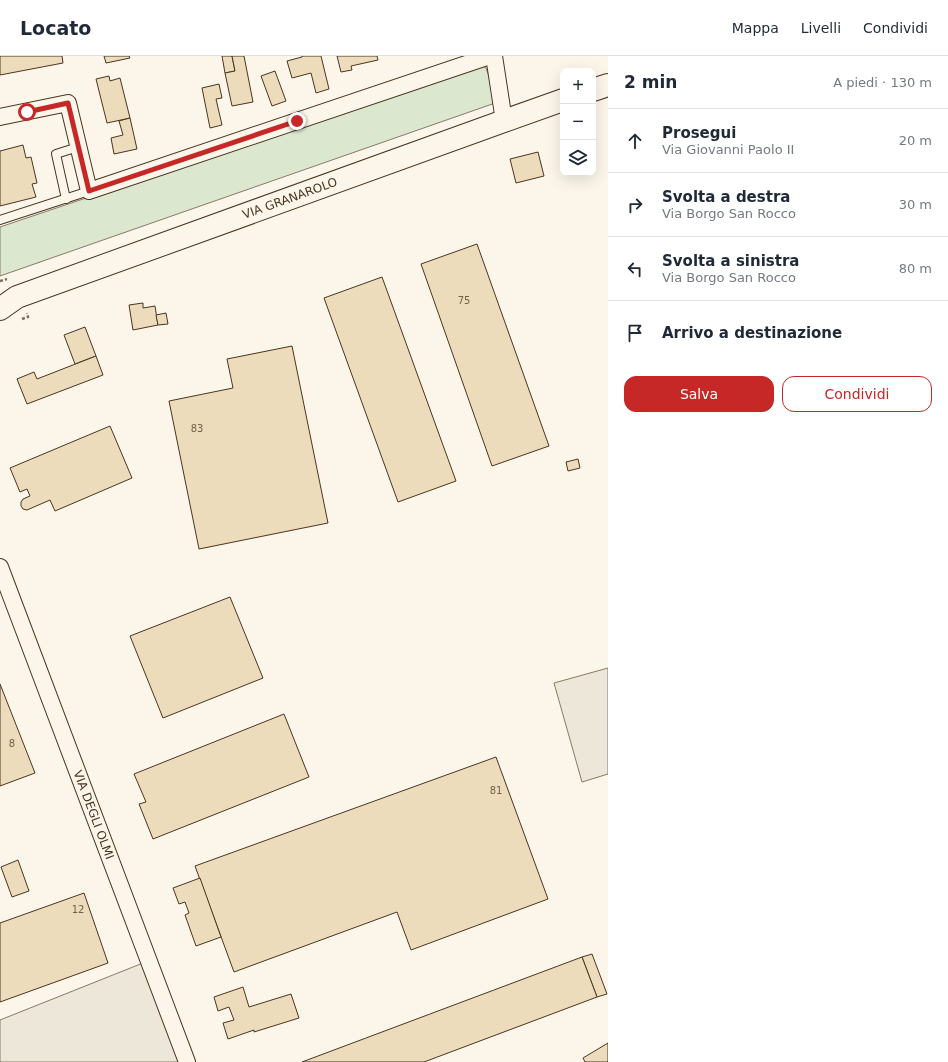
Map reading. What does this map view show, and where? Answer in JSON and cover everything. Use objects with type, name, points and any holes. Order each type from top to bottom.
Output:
[{"type":"main road","points":[[596,89],[608,85]]},
{"type":"main road","name":"VIA GRANAROLO","points":[[6,301],[560,101]]},
{"type":"street","points":[[0,118],[68,103],[89,191],[490,56]]},
{"type":"street","points":[[494,56],[504,121]]},
{"type":"street","name":"VIA DEGLI OLMI","points":[[0,567],[187,1062]]},
{"type":"lane","points":[[66,199],[56,154],[78,147]]},
{"type":"lane","points":[[0,220],[89,191]]},
{"type":"green space","points":[[481,65],[486,68],[498,102],[0,276],[0,227]]},
{"type":"shaded area","points":[[608,668],[608,774],[582,782],[554,683]]},
{"type":"shaded area","points":[[148,961],[187,1062],[0,1062],[0,1020]]},
{"type":"building","points":[[0,56],[62,56],[63,63],[0,75]]},
{"type":"building","points":[[104,56],[129,56],[130,58],[106,63]]},
{"type":"building","points":[[222,56],[232,56],[235,71],[225,73]]},
{"type":"building","points":[[232,56],[244,56],[253,102],[232,106],[225,73],[235,71]]},
{"type":"building","points":[[302,56],[321,56],[329,89],[316,93],[311,73],[292,78],[287,61]]},
{"type":"building","points":[[337,56],[377,56],[378,60],[351,66],[352,70],[341,72]]},
{"type":"building","points":[[275,71],[286,101],[272,106],[261,76]]},
{"type":"building","points":[[109,76],[110,81],[120,78],[130,118],[107,123],[96,79]]},
{"type":"building","points":[[219,84],[222,98],[216,99],[222,125],[210,128],[202,88]]},
{"type":"building","points":[[130,118],[137,149],[114,154],[111,138],[123,135],[119,121]]},
{"type":"building","points":[[23,145],[26,158],[31,157],[37,183],[32,184],[36,197],[0,206],[0,151]]},
{"type":"building","points":[[538,152],[544,176],[516,183],[510,159]]},
{"type":"building","points":[[477,244],[549,446],[492,466],[421,264]]},
{"type":"building","points":[[382,277],[456,481],[398,502],[324,298]]},
{"type":"building","points":[[143,303],[143,308],[155,306],[158,325],[133,330],[129,305]]},
{"type":"building","points":[[166,313],[168,324],[158,325],[156,315]]},
{"type":"building","points":[[85,327],[96,356],[75,364],[64,335]]},
{"type":"building","points":[[292,346],[328,523],[199,549],[169,401],[233,388],[227,359]]},
{"type":"building","points":[[96,356],[103,375],[27,404],[17,379],[34,372],[37,379]]},
{"type":"building","points":[[110,426],[132,478],[55,511],[50,500],[27,510],[23,509],[21,502],[23,499],[30,496],[27,489],[20,492],[10,468]]},
{"type":"building","points":[[578,459],[580,468],[568,471],[566,462]]},
{"type":"building","points":[[230,597],[263,678],[163,718],[130,636]]},
{"type":"building","points":[[0,684],[35,773],[0,786]]},
{"type":"building","points":[[284,714],[309,777],[153,839],[139,804],[146,802],[134,774]]},
{"type":"building","points":[[496,757],[548,899],[411,950],[397,912],[234,972],[195,866]]},
{"type":"building","points":[[18,860],[29,891],[12,897],[1,867]]},
{"type":"building","points":[[200,878],[221,937],[196,946],[185,915],[189,913],[185,902],[179,904],[173,888]]},
{"type":"building","points":[[84,893],[108,963],[0,1002],[0,923]]},
{"type":"building","points":[[592,954],[607,994],[597,997],[582,957]]},
{"type":"building","points":[[582,957],[597,997],[424,1062],[302,1062]]},
{"type":"building","points":[[243,987],[249,1007],[291,994],[299,1018],[254,1032],[254,1030],[228,1039],[223,1023],[234,1020],[229,1007],[218,1011],[214,997]]},
{"type":"building","points":[[608,1043],[608,1062],[585,1062],[583,1058]]},
{"type":"route","points":[[27,112],[68,103],[89,191],[297,121]]}]
